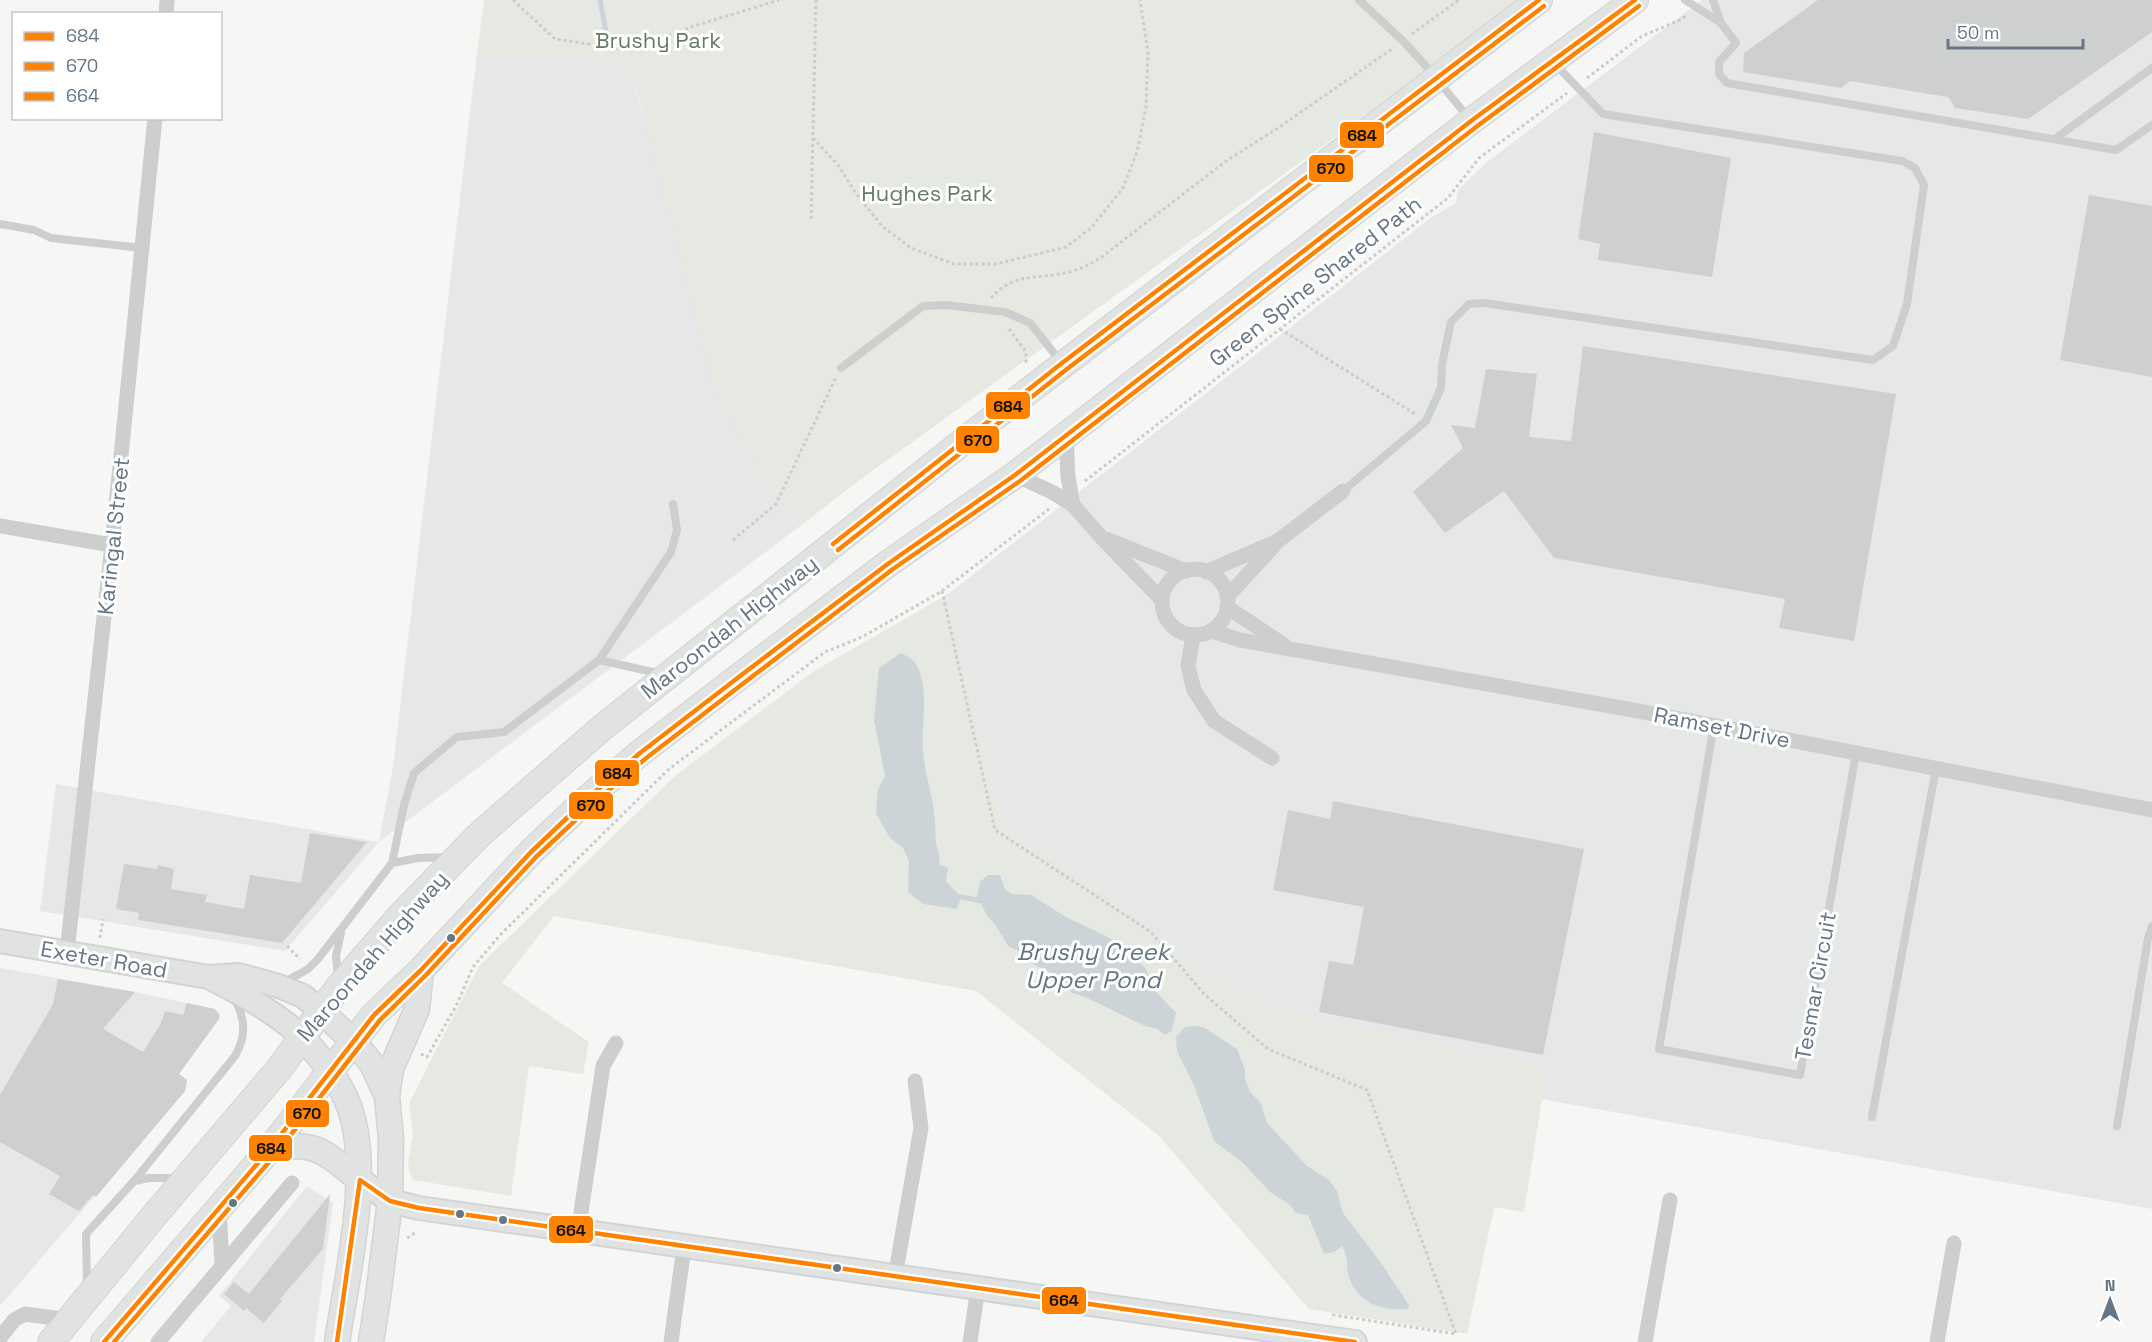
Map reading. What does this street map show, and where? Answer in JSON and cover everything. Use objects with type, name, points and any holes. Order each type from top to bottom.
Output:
[{"type":"highway","name":"Maroondah Highway","points":[[51,1342],[279,1069],[338,988],[401,915],[479,835],[603,727],[1062,363],[1539,0]]},
{"type":"highway","name":"Maroondah Highway","points":[[104,1342],[269,1150],[374,1016],[421,970],[531,852],[589,797],[640,753],[889,563],[1014,475],[1471,121],[1635,0]]},
{"type":"main road","name":"Exeter Road","points":[[0,941],[208,977],[239,975],[279,986],[303,996],[321,1011]]},
{"type":"main road","points":[[371,1342],[390,1201],[391,1139],[387,1096],[391,1070],[417,1010],[421,970]]},
{"type":"main road","name":"Exeter Road","points":[[208,977],[262,1006],[301,1036]]},
{"type":"main road","points":[[321,1011],[354,1042],[375,1069],[387,1096]]},
{"type":"main road","points":[[301,1036],[332,1071],[350,1108],[355,1128],[360,1180],[337,1342]]},
{"type":"main road","points":[[269,1150],[287,1146],[314,1147],[390,1201],[419,1208],[978,1288],[1269,1336],[1329,1338],[1355,1342]]},
{"type":"main road","points":[[348,1266],[382,1271]]},
{"type":"street","name":"Karingal Street","points":[[67,952],[112,544],[155,120]]},
{"type":"street","points":[[1066,434],[1069,498]]},
{"type":"street","points":[[1014,475],[1069,498],[1101,537],[1162,600]]},
{"type":"street","points":[[1186,571],[1177,575],[1164,590],[1162,610],[1174,628],[1183,633],[1193,635],[1212,630],[1224,616],[1227,602],[1279,540],[1343,491]]},
{"type":"street","points":[[0,526],[112,544]]},
{"type":"street","points":[[1101,537],[1186,571],[1206,572],[1279,540]]},
{"type":"street","points":[[1206,572],[1220,582],[1227,602]]},
{"type":"street","name":"Ramset Drive","points":[[1227,602],[1291,650]]},
{"type":"street","name":"Ramset Drive","points":[[1212,630],[1240,640],[1291,650],[1714,725],[2152,810]]},
{"type":"street","points":[[1193,635],[1188,666],[1194,690],[1214,721],[1272,758]]},
{"type":"street","points":[[578,1232],[603,1066],[616,1043]]},
{"type":"street","points":[[895,1276],[921,1128],[915,1081]]},
{"type":"street","points":[[158,1342],[292,1183]]},
{"type":"street","points":[[1646,1342],[1670,1200]]},
{"type":"street","points":[[219,1209],[222,1265]]},
{"type":"street","points":[[1937,1342],[1954,1243]]},
{"type":"street","points":[[670,1342],[684,1247]]},
{"type":"street","points":[[970,1342],[978,1288]]},
{"type":"street","points":[[0,1338],[14,1320],[25,1314],[69,1320]]},
{"type":"lane","points":[[1359,0],[1403,41],[1471,121]]},
{"type":"lane","points":[[1685,0],[1721,23]]},
{"type":"lane","points":[[1713,0],[1721,23],[1736,43],[1719,62],[1719,74],[1727,83],[2116,150],[2152,125]]},
{"type":"lane","points":[[1343,491],[1425,421],[1441,388],[1442,364],[1451,322],[1469,304],[1484,303],[1873,360],[1893,346],[1907,304],[1924,185],[1915,168],[1902,161],[1603,114],[1552,62]]},
{"type":"lane","points":[[2056,138],[2152,68]]},
{"type":"lane","points":[[0,224],[34,230],[51,238],[142,248]]},
{"type":"lane","points":[[841,368],[923,306],[946,305],[1005,312],[1030,323],[1062,363]]},
{"type":"lane","points":[[279,986],[308,969],[342,929],[392,863],[404,805],[414,773],[457,737],[504,732],[599,660],[670,552],[677,530],[673,504]]},
{"type":"lane","points":[[599,660],[669,675]]},
{"type":"lane","name":"Tesmar Circuit","points":[[1714,725],[1659,1049],[1800,1075],[1856,753]]},
{"type":"lane","points":[[1872,1117],[1935,768]]},
{"type":"lane","points":[[392,863],[418,858],[458,857]]},
{"type":"lane","points":[[2117,1126],[2148,938],[2152,926]]},
{"type":"lane","points":[[338,988],[336,956],[342,929]]},
{"type":"lane","points":[[87,1299],[86,1234],[134,1181],[242,1045],[244,1035],[241,1012],[230,988]]},
{"type":"lane","points":[[134,1181],[148,1178],[186,1178]]},
{"type":"path","points":[[513,0],[555,39],[629,50],[694,26],[779,0]]},
{"type":"path","points":[[811,219],[816,0]]},
{"type":"path","points":[[813,138],[838,165],[855,192],[882,226],[911,248],[954,264],[996,264],[1066,247],[1091,228],[1123,188],[1137,152],[1146,107],[1148,52],[1140,0]]},
{"type":"path","points":[[981,309],[998,290],[1011,281],[1067,273],[1085,267],[1103,256],[1226,161],[1278,128],[1459,0]]},
{"type":"path","name":"Green Spine Shared Path","points":[[400,1047],[427,1057],[456,1006],[474,967],[501,934],[669,769],[825,652],[862,637],[942,591],[1069,498],[1448,198],[1479,158],[1642,36],[1680,20],[1698,7]]},
{"type":"path","points":[[1002,324],[1008,328],[1026,352],[1027,362],[1024,369]]},
{"type":"path","points":[[1280,329],[1425,421]]},
{"type":"path","points":[[733,540],[776,504],[841,368]]},
{"type":"path","points":[[942,591],[995,830],[1151,933],[1205,995],[1268,1049],[1367,1090],[1456,1334],[1333,1315],[1329,1338]]},
{"type":"path","points":[[100,941],[103,919]]},
{"type":"path","points":[[287,946],[300,959]]},
{"type":"shaded area","points":[[1702,0],[2152,0],[2152,1209],[1541,1099],[1546,1068],[1303,1017],[1185,964],[1133,912],[1002,826],[948,594],[1432,217],[1456,203],[1458,190],[1486,163]]},
{"type":"shaded area","points":[[477,53],[604,59],[629,69],[759,469],[803,524],[379,842],[393,767]]},
{"type":"shaded area","points":[[56,784],[379,842],[285,951],[40,911]]},
{"type":"shaded area","points":[[0,968],[215,1009],[221,1016],[179,1074],[187,1080],[185,1091],[0,1306]]},
{"type":"shaded area","points":[[307,1186],[333,1203],[314,1342],[201,1342],[231,1306],[219,1296]]},
{"type":"green space","name":"Hughes Park","points":[[484,0],[1525,0],[857,482],[803,524],[759,469],[716,398],[642,107],[629,69],[604,59],[477,53]]},
{"type":"green space","points":[[948,594],[1002,826],[1133,912],[1185,964],[1303,1017],[1547,1068],[1524,1212],[1494,1207],[1467,1334],[1309,1309],[1159,1136],[976,991],[554,916],[502,983],[589,1042],[583,1074],[529,1066],[511,1196],[413,1180],[408,1162],[413,1134],[409,1103],[479,966],[675,776],[814,671]]},
{"type":"water","name":"Brushy Creek Upper Pond","points":[[901,653],[916,664],[923,685],[924,756],[933,807],[939,864],[948,868],[946,881],[961,897],[957,909],[923,904],[908,892],[909,861],[903,848],[890,838],[876,813],[878,789],[885,776],[874,720],[879,668]]},
{"type":"water","name":"Brushy Creek Upper Pond","points":[[988,875],[1000,875],[1005,889],[1012,894],[1031,895],[1066,917],[1110,938],[1127,951],[1146,969],[1156,992],[1176,1013],[1172,1031],[1165,1035],[1156,1028],[1145,1026],[1072,993],[1057,976],[1033,964],[1027,955],[1009,947],[982,905],[976,901],[980,882]]},
{"type":"water","name":"Brushy Creek Upper Pond","points":[[1185,1027],[1203,1027],[1237,1049],[1245,1069],[1245,1079],[1250,1092],[1261,1103],[1267,1123],[1307,1166],[1329,1180],[1337,1191],[1343,1213],[1379,1260],[1409,1305],[1408,1309],[1379,1306],[1363,1298],[1352,1284],[1347,1272],[1347,1258],[1342,1246],[1334,1252],[1324,1254],[1308,1215],[1296,1213],[1289,1204],[1270,1192],[1242,1162],[1214,1141],[1194,1085],[1177,1051],[1176,1037]]},
{"type":"building","points":[[1818,0],[2152,0],[2152,32],[2028,119],[1955,108],[1948,97],[1850,81],[1841,88],[1743,72],[1744,53]]},
{"type":"building","points":[[1594,132],[1731,158],[1712,277],[1598,260],[1600,244],[1578,239]]},
{"type":"building","points":[[2089,195],[2152,206],[2152,377],[2060,360]]},
{"type":"building","points":[[1583,346],[1896,394],[1854,641],[1779,628],[1785,599],[1554,558],[1504,491],[1445,533],[1413,492],[1463,448],[1451,425],[1475,428],[1486,369],[1537,374],[1529,437],[1571,441]]},
{"type":"building","points":[[1333,801],[1584,849],[1543,1055],[1319,1012],[1329,961],[1353,965],[1364,907],[1273,890],[1288,810],[1330,819]]},
{"type":"building","points":[[310,833],[367,842],[282,943],[138,920],[139,913],[116,909],[124,864],[157,869],[158,865],[174,869],[171,889],[207,895],[205,902],[244,909],[250,875],[301,883]]},
{"type":"building","points":[[58,979],[135,992],[103,1029],[143,1052],[160,1025],[165,1011],[183,1015],[187,1003],[215,1009],[219,1014],[219,1019],[179,1074],[187,1080],[185,1091],[96,1197],[93,1195],[79,1211],[49,1194],[60,1176],[0,1142],[0,1095],[53,1004]]},
{"type":"building","points":[[330,1194],[323,1249],[280,1299],[282,1301],[264,1323],[246,1308],[244,1311],[224,1294],[234,1282],[249,1294]]},
{"type":"waterway","points":[[600,0],[607,37]]},
{"type":"waterway","points":[[956,896],[982,901]]},
{"type":"transit line","name":"684","points":[[833,544],[1062,363],[1539,0]]},
{"type":"transit line","name":"684","points":[[104,1342],[269,1150],[374,1015],[421,970],[531,852],[589,797],[640,753],[744,673],[889,563],[1015,475],[1471,121],[1635,0]]},
{"type":"transit line","name":"670","points":[[838,550],[1067,369],[1544,6]]},
{"type":"transit line","name":"670","points":[[114,1342],[275,1155],[380,1020],[426,975],[536,857],[594,803],[645,759],[893,569],[1020,481],[1476,127],[1639,6]]},
{"type":"transit line","name":"664","points":[[337,1342],[360,1180],[390,1201],[419,1208],[1355,1342]]},
{"type":"park label","name":"Brushy Park","points":[[658,40]]}]
